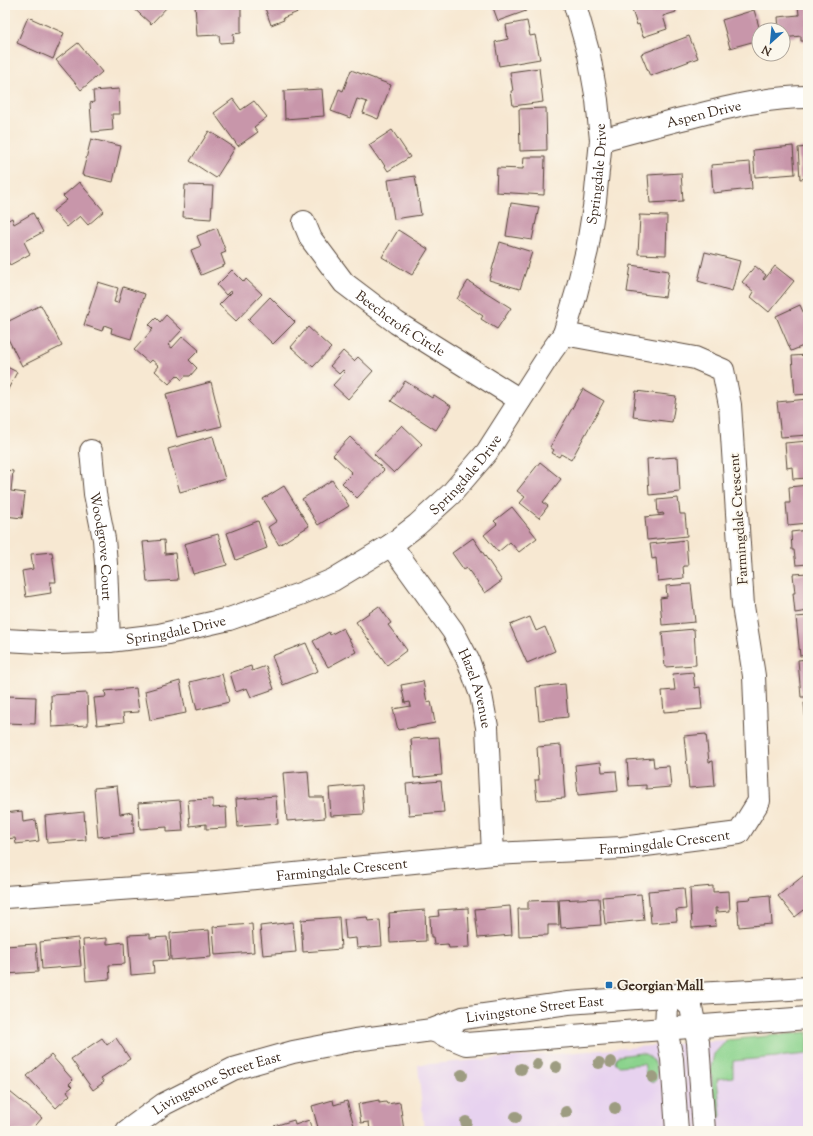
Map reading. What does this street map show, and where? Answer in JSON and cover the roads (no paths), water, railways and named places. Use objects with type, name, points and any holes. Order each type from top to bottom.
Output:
[{"type":"street","name":"Springdale Drive","points":[[5,640],[59,643],[109,641],[159,635],[229,619],[300,594],[333,580],[391,545],[418,525],[452,494],[487,452],[564,334],[576,294],[587,250],[595,201],[601,140],[597,100],[589,55],[575,5]]},
{"type":"street","name":"Aspen Drive","points":[[601,140],[724,108],[761,101],[808,97]]},
{"type":"street","name":"Beechcroft Circle","points":[[304,222],[311,239],[344,283],[397,323],[520,400]]},
{"type":"street","name":"Farmingdale Crescent","points":[[5,897],[206,883],[493,854],[622,848],[739,833],[759,801],[754,676],[743,606],[730,405],[723,370],[695,358],[564,334]]},
{"type":"street","name":"Woodgrove Court","points":[[91,451],[95,494],[104,538],[109,641]]},
{"type":"street","name":"Hazel Avenue","points":[[391,545],[453,632],[468,660],[481,695],[487,727],[493,854]]},
{"type":"street","name":"Livingstone Street East","points":[[127,1131],[164,1104],[233,1069],[293,1052],[355,1040],[432,1030],[463,1018],[568,1003],[808,988]]},
{"type":"street","points":[[677,1131],[672,1059],[666,1029],[667,1005],[678,995],[691,1007],[696,1027],[704,1131]]},
{"type":"street","name":"Livingstone Street East","points":[[432,1030],[466,1044],[808,1018]]},
{"type":"place","name":"Georgian Mall","points":[[609,985]]}]
